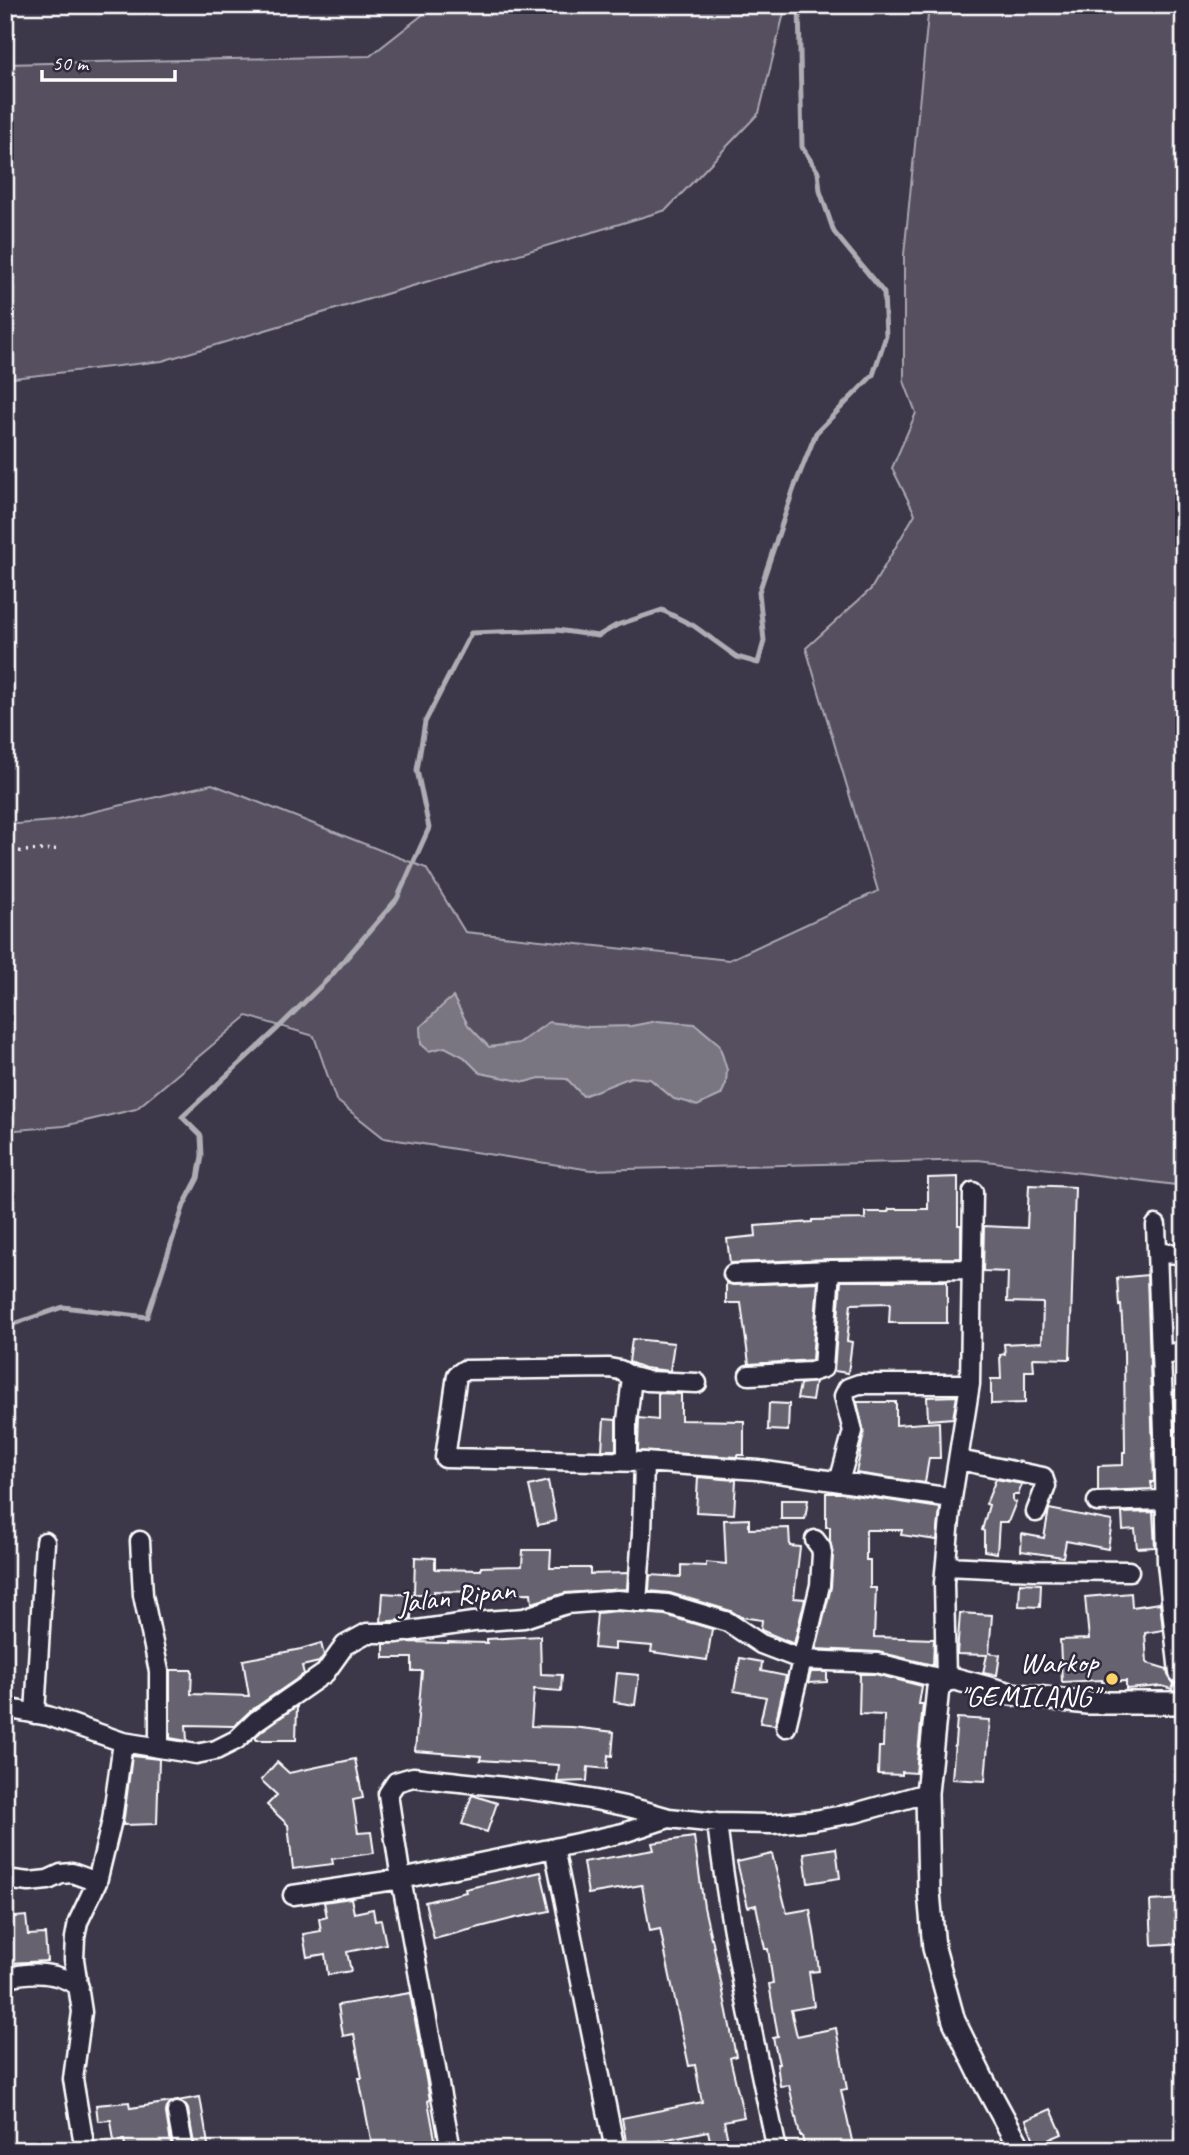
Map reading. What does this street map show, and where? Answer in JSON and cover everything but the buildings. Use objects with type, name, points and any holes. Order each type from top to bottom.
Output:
[{"type":"street","points":[[946,1680],[944,1583],[952,1498],[970,1384],[973,1192]]},
{"type":"street","points":[[1156,1225],[1167,1563],[1179,1673],[1184,1678]]},
{"type":"street","points":[[1157,1254],[1184,1254]]},
{"type":"street","points":[[733,1274],[972,1269]]},
{"type":"street","points":[[749,1375],[811,1372],[822,1368],[825,1361],[830,1270]]},
{"type":"street","points":[[1161,1355],[1184,1352]]},
{"type":"street","points":[[697,1383],[647,1381],[609,1367],[464,1370],[457,1375],[445,1458],[635,1462],[758,1470],[952,1498]]},
{"type":"street","points":[[632,1377],[627,1421],[635,1462],[642,1534],[637,1602]]},
{"type":"street","points":[[839,1482],[853,1431],[844,1396],[848,1388],[867,1384],[970,1384]]},
{"type":"street","points":[[958,1460],[1046,1479],[1036,1513]]},
{"type":"street","points":[[1097,1502],[1164,1500]]},
{"type":"street","points":[[786,1727],[821,1574],[821,1548],[815,1540]]},
{"type":"street","points":[[140,1541],[145,1604],[159,1671],[159,1748]]},
{"type":"street","points":[[35,1714],[45,1542]]},
{"type":"street","points":[[946,1566],[1129,1571]]},
{"type":"street","name":"Jalan Ripan","points":[[5,1708],[48,1716],[123,1742],[196,1754],[216,1750],[236,1740],[256,1721],[325,1673],[345,1645],[368,1633],[396,1633],[524,1618],[566,1604],[617,1600],[667,1604],[728,1622],[761,1644],[803,1660],[877,1663],[946,1680]]},
{"type":"street","points":[[1021,2150],[954,2021],[934,1948],[929,1892],[927,1793],[938,1688],[946,1680],[961,1680],[1011,1694],[1087,1703],[1184,1703]]},
{"type":"street","points":[[85,2150],[73,2079],[82,2012],[74,1959],[75,1938],[78,1922],[97,1882],[112,1820],[123,1742]]},
{"type":"street","points":[[451,2150],[388,1794],[396,1782],[413,1777],[585,1797],[635,1807],[669,1818],[717,1823],[772,1824],[814,1820],[878,1808],[927,1793]]},
{"type":"street","points":[[293,1895],[401,1879],[554,1848],[623,1833],[669,1818]]},
{"type":"street","points":[[717,1823],[733,1939],[778,2150]]},
{"type":"street","points":[[554,1848],[615,2150]]},
{"type":"street","points":[[5,1879],[29,1882],[72,1873],[97,1882]]},
{"type":"street","points":[[5,1978],[35,1974],[55,1975],[79,1987]]},
{"type":"street","points":[[177,2112],[184,2150]]},
{"type":"path","points":[[5,852],[60,849]]},
{"type":"shaded area","points":[[435,5],[786,5],[759,113],[666,210],[162,361],[5,379],[5,64],[370,56]]},
{"type":"shaded area","points":[[929,5],[1184,5],[1184,1186],[978,1160],[591,1170],[384,1138],[336,1100],[314,1036],[247,1016],[136,1109],[64,1126],[5,1131],[5,825],[54,821],[212,784],[426,868],[465,932],[729,960],[878,891],[806,648],[871,589],[915,514],[892,468],[916,413],[904,381],[904,255]]},
{"type":"shaded area","points":[[453,997],[468,1025],[489,1047],[519,1043],[549,1022],[589,1027],[631,1026],[657,1021],[695,1024],[719,1044],[727,1070],[726,1084],[721,1095],[697,1106],[674,1099],[650,1079],[631,1077],[583,1096],[567,1079],[540,1078],[525,1082],[480,1073],[464,1057],[445,1047],[429,1051],[421,1044],[420,1027]]},
{"type":"waterway","points":[[5,1327],[63,1307],[147,1317],[184,1205],[198,1178],[202,1156],[201,1136],[182,1117],[330,977],[397,899],[429,828],[417,770],[425,722],[471,633],[557,630],[598,636],[617,625],[662,610],[694,626],[737,657],[758,663],[764,641],[759,592],[794,488],[816,433],[873,375],[886,336],[884,293],[834,232],[820,191],[818,172],[802,147],[799,5]]},
{"type":"place","name":"Warkop \"GEMILANG\"","points":[[1112,1679]]}]
